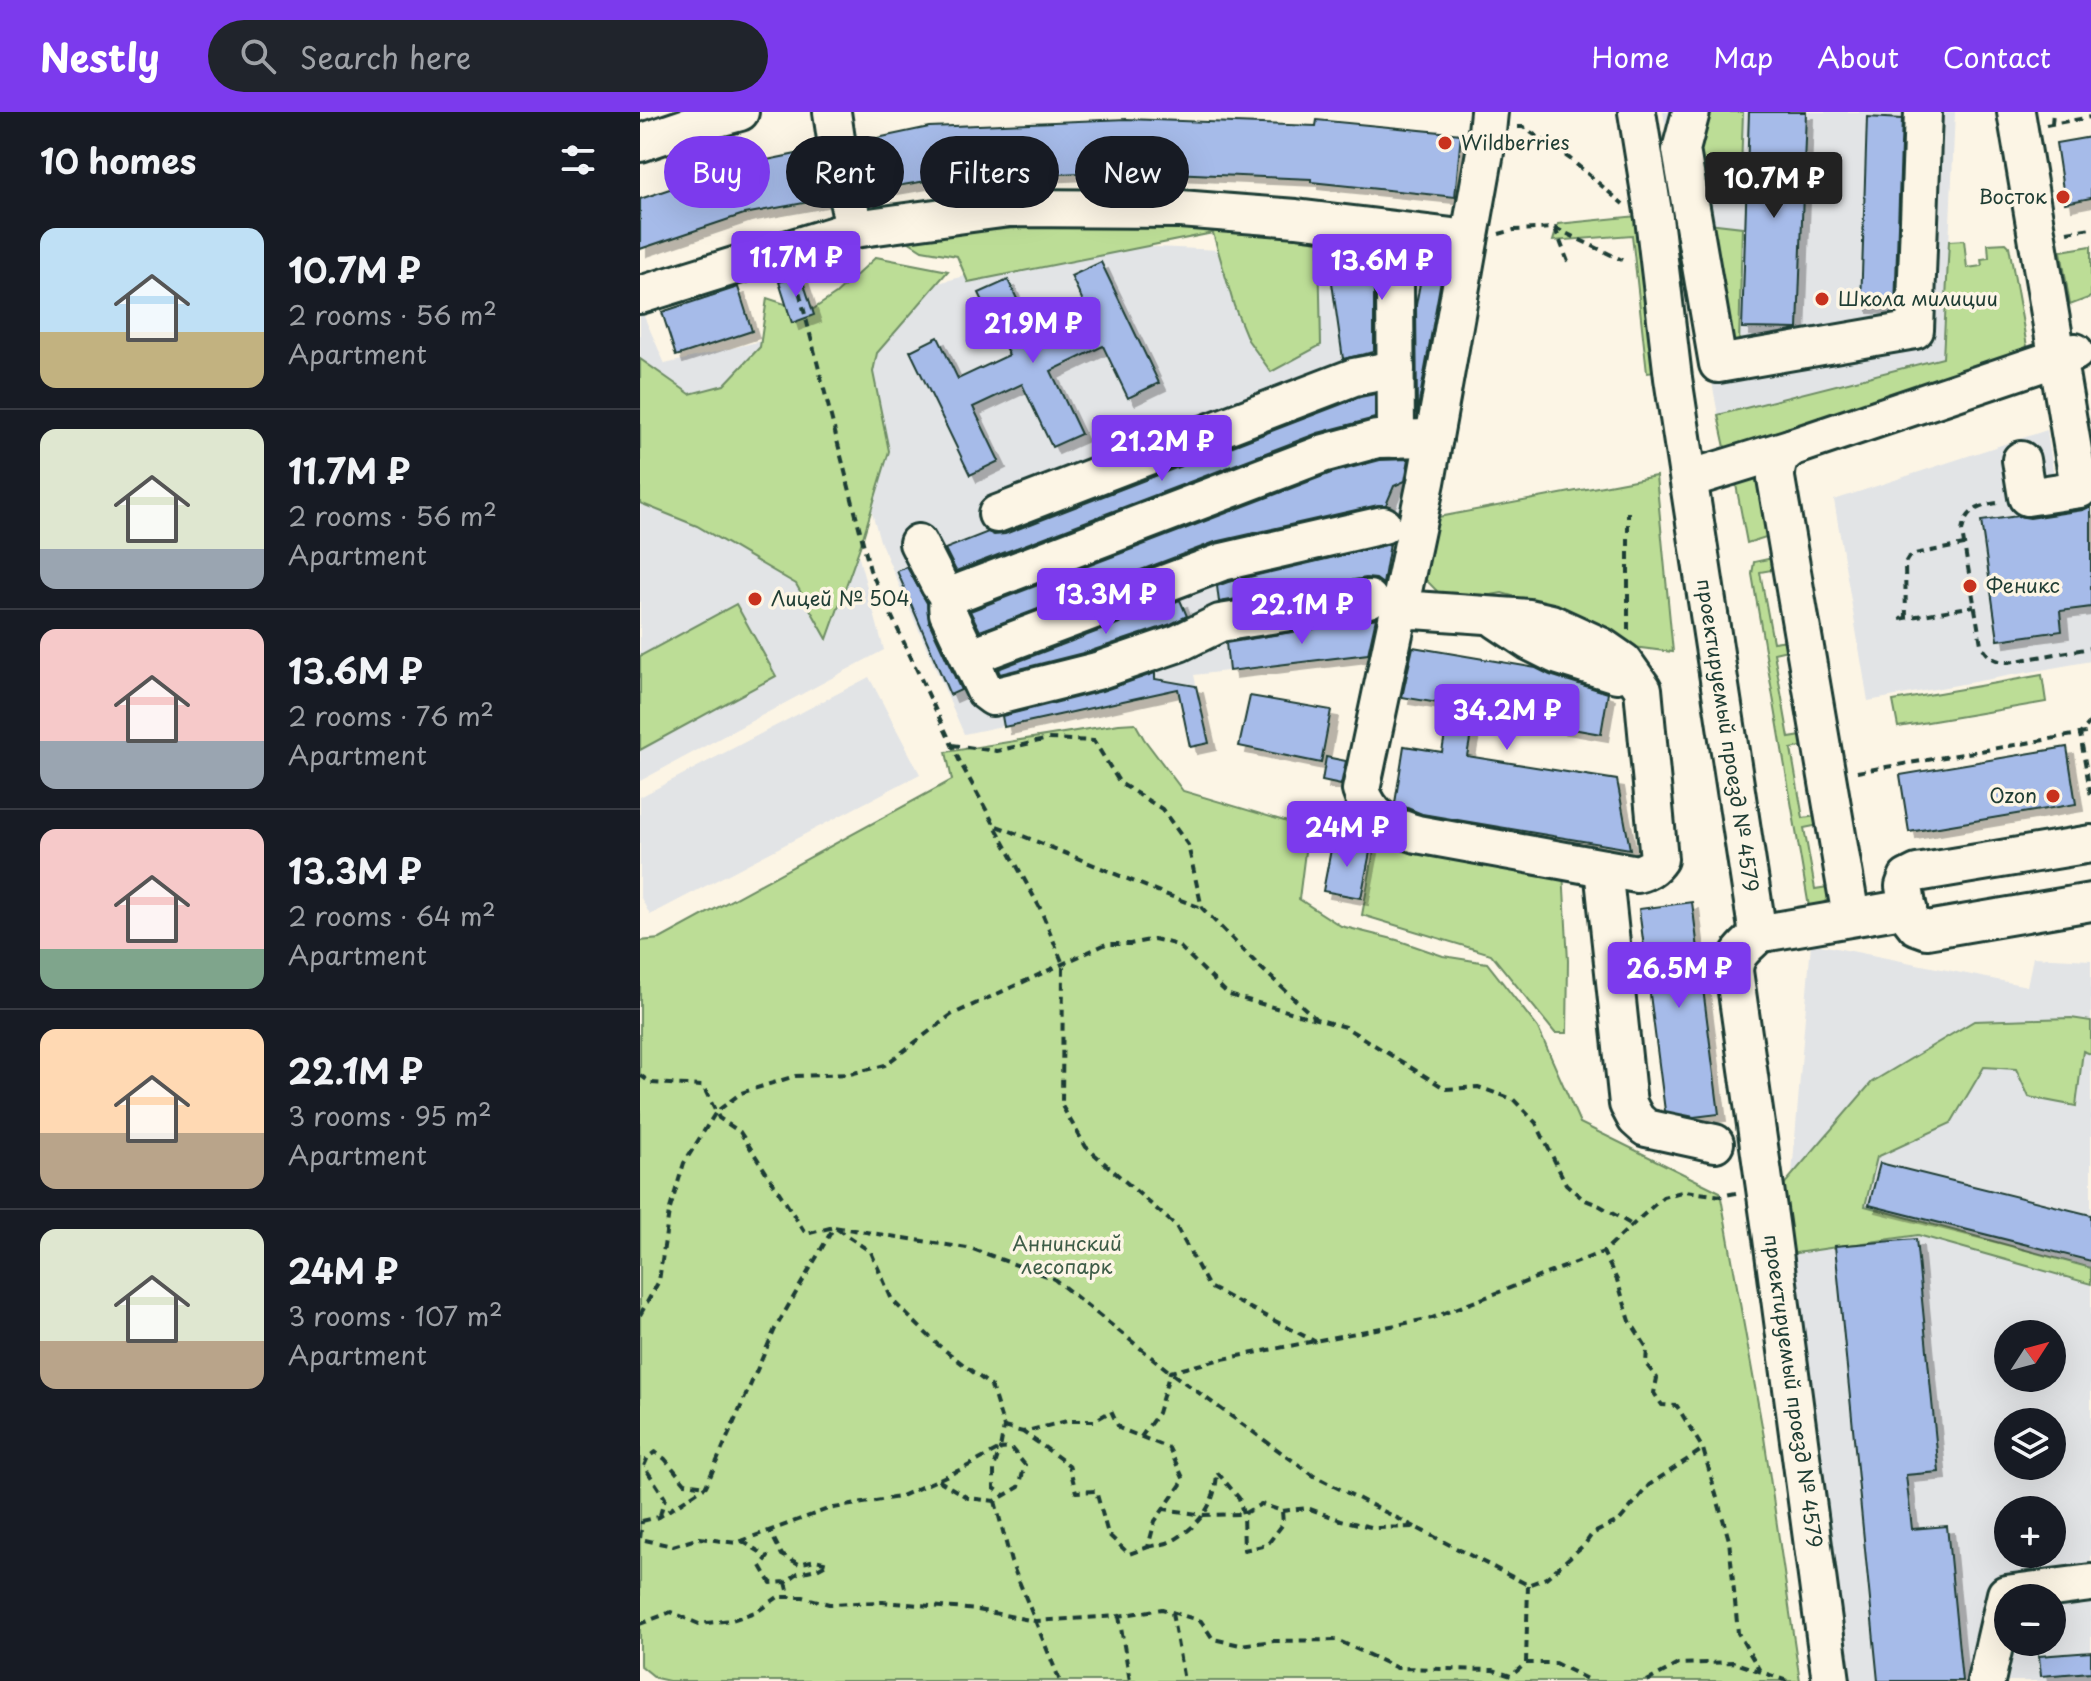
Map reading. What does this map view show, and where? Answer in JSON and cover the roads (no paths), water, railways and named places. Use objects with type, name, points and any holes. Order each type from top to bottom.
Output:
[{"type":"street","points":[[640,143],[740,112]]},
{"type":"street","name":"проектируемый проезд № 4579","points":[[1637,112],[1654,218],[1673,378],[1758,935],[1736,957],[1734,971],[1831,1681]]},
{"type":"street","points":[[1691,112],[1681,150],[1718,364],[1915,330],[1923,112]]},
{"type":"street","points":[[1434,438],[1377,439],[1325,453],[949,598],[946,604],[948,613],[985,691],[993,697],[1097,671],[1179,643],[1220,623],[1384,604],[1491,617],[1529,618],[1551,623],[1601,646],[1633,674],[1643,689],[1659,859],[1647,871],[1637,874],[1417,834],[1393,826],[1371,813],[1361,790],[1384,604],[1418,519],[1434,438],[1489,119]]},
{"type":"street","points":[[2021,460],[2027,497],[2080,489],[2085,485],[2026,119]]},
{"type":"street","points":[[640,295],[788,248],[850,212],[1009,208],[1180,209],[1296,218],[1469,239]]},
{"type":"street","points":[[1395,284],[1396,439]]},
{"type":"street","points":[[1689,479],[2066,355]]},
{"type":"street","points":[[997,514],[1354,377],[1396,369]]},
{"type":"street","points":[[1793,447],[1779,458],[1776,478],[1851,917]]},
{"type":"street","points":[[969,657],[1222,562],[1383,525]]},
{"type":"street","points":[[918,543],[949,598]]},
{"type":"street","points":[[2091,844],[1912,875],[1904,886],[1909,917],[1921,929],[1927,930],[2091,902]]},
{"type":"street","points":[[1603,868],[1628,1104],[1636,1119],[1646,1128],[1715,1143]]},
{"type":"street","points":[[1758,935],[1908,908]]},
{"type":"street","points":[[1986,1681],[2006,1594],[2091,1583]]},
{"type":"place","name":"Wildberries","points":[[1445,143]]},
{"type":"place","name":"Восток","points":[[2063,197]]},
{"type":"place","name":"Школа милиции","points":[[1822,299]]},
{"type":"place","name":"Феникс","points":[[1970,586]]},
{"type":"place","name":"Лицей № 504","points":[[755,599]]},
{"type":"place","name":"Ozon","points":[[2053,796]]},
{"type":"park label","name":"Аннинский лесопарк","points":[[1067,1256]]}]
